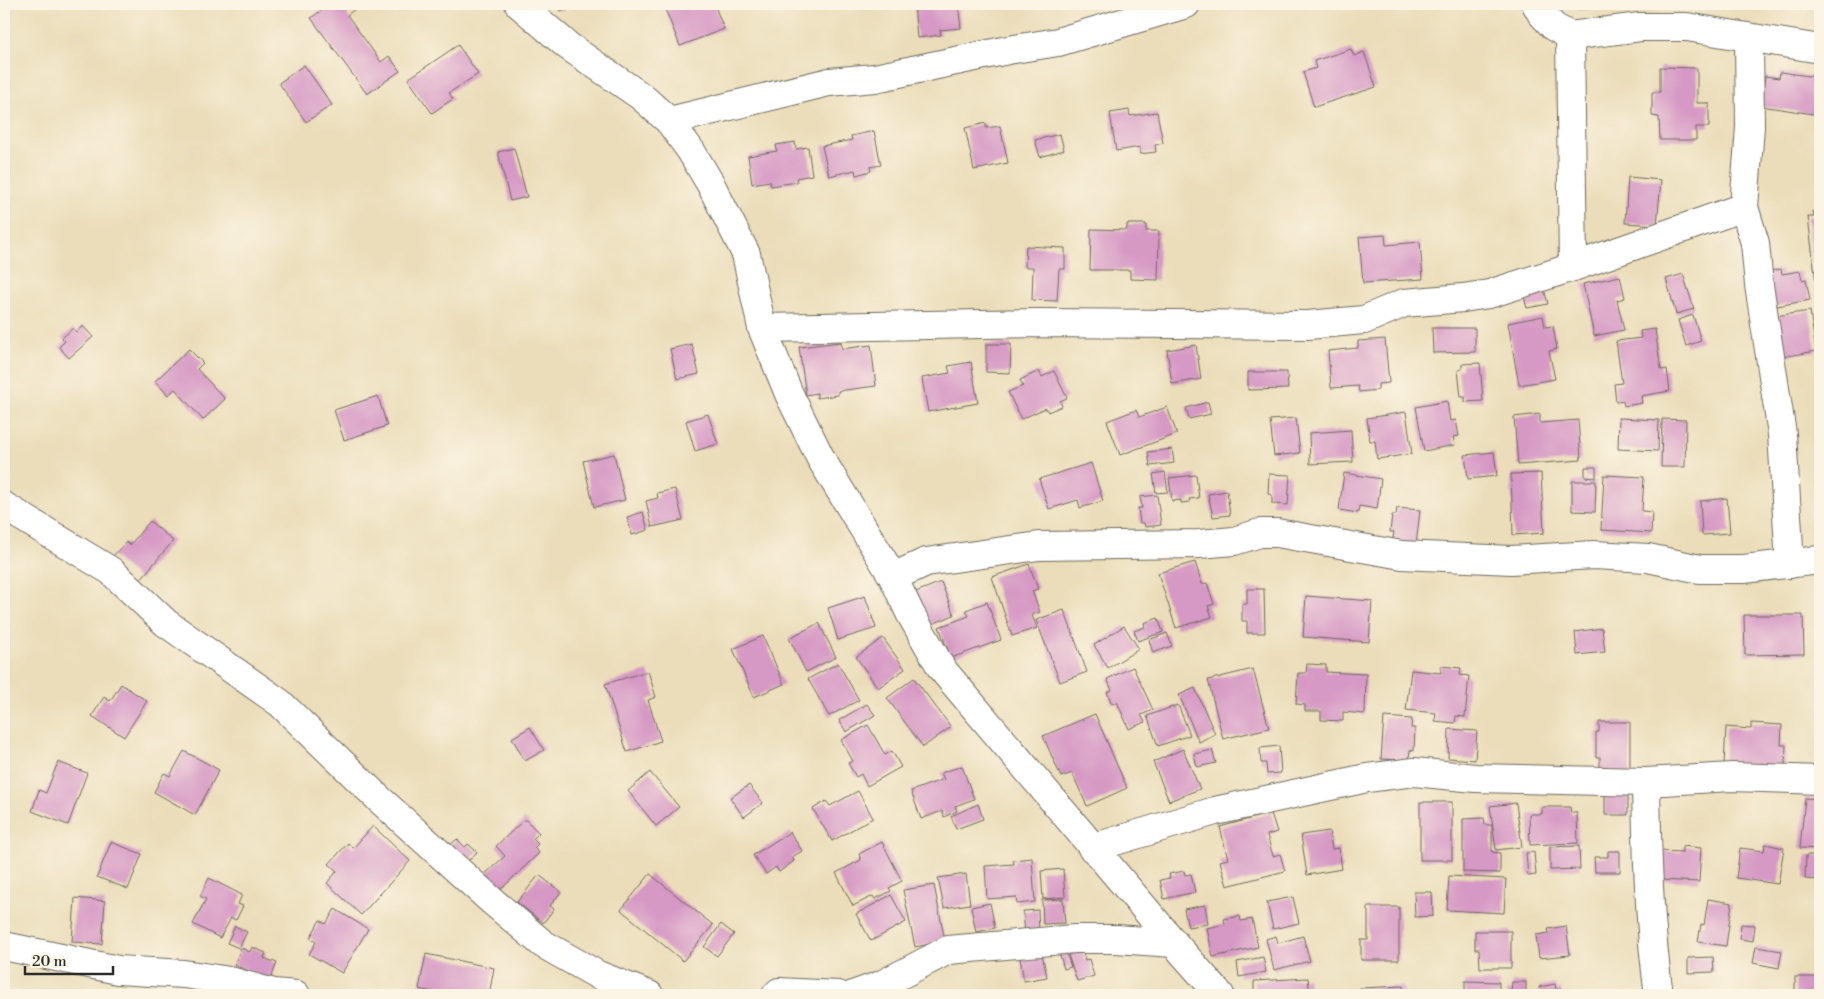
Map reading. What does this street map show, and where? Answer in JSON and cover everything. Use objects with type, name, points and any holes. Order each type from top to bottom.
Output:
[{"type":"street","points":[[518,4],[568,46],[642,98],[669,121],[690,150],[710,183],[746,254],[762,328],[789,394],[820,459],[893,577],[910,613],[942,669],[1092,848],[1220,995]]},
{"type":"street","points":[[669,121],[829,82],[875,78],[1008,50],[1058,42],[1186,4]]},
{"type":"street","points":[[1536,4],[1541,13],[1554,27],[1570,36],[1640,27],[1687,27],[1820,49]]},
{"type":"street","points":[[1570,36],[1573,267]]},
{"type":"street","points":[[1749,38],[1750,127],[1744,207],[1756,242],[1759,285],[1782,434],[1790,564]]},
{"type":"street","points":[[762,328],[1038,323],[1308,325],[1364,320],[1404,303],[1488,294],[1573,267],[1744,207]]},
{"type":"street","points":[[4,506],[111,571],[166,623],[280,703],[378,798],[492,901],[543,944],[598,976],[649,995]]},
{"type":"street","points":[[893,577],[926,562],[1039,546],[1199,544],[1234,541],[1260,533],[1277,533],[1402,555],[1511,560],[1594,556],[1648,558],[1700,569],[1744,569],[1820,560]]},
{"type":"street","points":[[1092,848],[1214,811],[1359,780],[1414,772],[1475,778],[1646,782],[1732,777],[1820,780]]},
{"type":"street","points":[[1646,782],[1647,849],[1659,995]]},
{"type":"street","points":[[852,995],[881,985],[948,950],[1074,939],[1116,939],[1174,943]]},
{"type":"street","points":[[4,946],[118,970],[184,974],[230,981],[274,993],[296,995]]},
{"type":"street","points":[[776,995],[779,992],[838,995]]},
{"type":"building","points":[[330,4],[351,4],[355,9],[347,15],[381,62],[389,56],[400,71],[367,94],[311,18]]},
{"type":"building","points":[[558,4],[585,4],[573,9],[572,6],[561,11]]},
{"type":"building","points":[[682,4],[714,4],[724,29],[680,46],[666,11]]},
{"type":"building","points":[[914,4],[958,4],[961,28],[940,30],[941,35],[917,38]]},
{"type":"building","points":[[1578,4],[1630,4],[1631,7],[1578,9]]},
{"type":"building","points":[[458,45],[478,74],[449,93],[453,99],[432,113],[408,79]]},
{"type":"building","points":[[1351,49],[1354,56],[1364,52],[1376,87],[1314,107],[1303,72],[1316,68],[1314,61]]},
{"type":"building","points":[[304,65],[332,105],[306,122],[279,83]]},
{"type":"building","points":[[1660,67],[1697,68],[1697,103],[1709,103],[1709,127],[1696,127],[1696,140],[1660,140],[1659,117],[1652,116],[1652,92],[1660,92]]},
{"type":"building","points":[[1780,72],[1816,77],[1815,83],[1820,84],[1820,115],[1761,106],[1765,76],[1779,78]]},
{"type":"building","points":[[1129,110],[1130,116],[1157,112],[1163,143],[1155,145],[1156,152],[1140,154],[1140,147],[1116,151],[1110,113]]},
{"type":"building","points":[[986,123],[986,128],[1000,126],[1008,163],[974,170],[965,128]]},
{"type":"building","points":[[874,131],[881,165],[870,167],[871,171],[856,175],[855,170],[829,176],[822,146],[852,140],[851,136]]},
{"type":"building","points":[[1060,134],[1064,150],[1040,157],[1035,140]]},
{"type":"building","points":[[795,142],[796,149],[808,147],[812,175],[796,178],[797,182],[771,186],[770,181],[752,184],[748,156],[777,151],[776,145]]},
{"type":"building","points":[[514,148],[527,197],[510,201],[498,152]]},
{"type":"building","points":[[1628,177],[1661,180],[1657,225],[1625,223]]},
{"type":"building","points":[[1820,210],[1820,283],[1816,283],[1808,217],[1814,217],[1813,211]]},
{"type":"building","points":[[1127,224],[1146,224],[1146,231],[1159,231],[1158,280],[1130,279],[1130,270],[1090,270],[1091,229],[1127,230]]},
{"type":"building","points":[[1385,235],[1386,245],[1420,242],[1423,279],[1363,283],[1359,237]]},
{"type":"building","points":[[1026,246],[1065,248],[1065,269],[1059,269],[1057,301],[1032,300],[1033,267],[1025,267]]},
{"type":"building","points":[[1781,269],[1782,274],[1800,271],[1802,280],[1806,279],[1810,300],[1772,307],[1766,272]]},
{"type":"building","points":[[1683,274],[1694,309],[1676,314],[1666,279]]},
{"type":"building","points":[[1620,276],[1625,298],[1617,300],[1624,330],[1594,336],[1583,284]]},
{"type":"building","points":[[1544,289],[1548,304],[1527,308],[1523,293]]},
{"type":"building","points":[[1810,311],[1816,351],[1782,357],[1775,316]]},
{"type":"building","points":[[1693,315],[1701,341],[1686,346],[1678,320]]},
{"type":"building","points":[[1543,316],[1545,327],[1553,326],[1557,349],[1549,351],[1555,379],[1519,385],[1508,323]]},
{"type":"building","points":[[83,326],[93,337],[69,358],[59,347],[65,341],[62,338],[73,328],[76,332]]},
{"type":"building","points":[[1432,328],[1475,328],[1475,352],[1433,353]]},
{"type":"building","points":[[1655,329],[1661,370],[1667,369],[1670,391],[1641,396],[1642,403],[1624,406],[1623,401],[1616,402],[1614,384],[1622,383],[1616,341],[1641,338],[1640,331]]},
{"type":"building","points":[[1385,339],[1389,383],[1378,384],[1378,390],[1359,392],[1358,386],[1331,388],[1328,351],[1358,348],[1358,341]]},
{"type":"building","points":[[841,342],[842,349],[871,345],[876,386],[838,391],[838,395],[817,398],[817,393],[806,395],[799,347]]},
{"type":"building","points":[[692,344],[699,374],[677,379],[670,349]]},
{"type":"building","points":[[986,344],[1011,344],[1010,373],[986,372]]},
{"type":"building","points":[[1196,345],[1201,379],[1172,384],[1167,350]]},
{"type":"building","points":[[189,349],[203,363],[197,369],[225,399],[203,420],[175,389],[168,395],[155,381]]},
{"type":"building","points":[[971,362],[978,403],[928,412],[922,378],[950,373],[948,366]]},
{"type":"building","points":[[1480,363],[1483,401],[1465,402],[1465,397],[1461,397],[1458,370],[1462,369],[1462,364]]},
{"type":"building","points":[[1039,371],[1042,377],[1054,371],[1067,398],[1060,401],[1062,406],[1048,412],[1046,408],[1021,419],[1008,392],[1023,386],[1020,380]]},
{"type":"building","points":[[1248,372],[1287,372],[1288,389],[1248,390]]},
{"type":"building","points":[[378,396],[387,426],[344,440],[334,410]]},
{"type":"building","points":[[1447,401],[1450,421],[1456,420],[1459,436],[1453,437],[1455,445],[1424,451],[1416,407]]},
{"type":"building","points":[[1208,402],[1211,414],[1189,419],[1186,408]]},
{"type":"building","points":[[1167,407],[1177,434],[1120,455],[1107,421],[1136,410],[1139,417]]},
{"type":"building","points":[[1406,412],[1412,454],[1377,459],[1375,441],[1370,441],[1367,418]]},
{"type":"building","points":[[708,414],[718,444],[695,451],[686,421]]},
{"type":"building","points":[[1540,414],[1540,423],[1578,420],[1581,460],[1518,465],[1514,417]]},
{"type":"building","points":[[1296,418],[1300,453],[1274,456],[1270,420]]},
{"type":"building","points":[[1619,418],[1659,420],[1658,451],[1618,449]]},
{"type":"building","points":[[1662,419],[1686,420],[1685,467],[1661,467]]},
{"type":"building","points":[[1351,430],[1353,462],[1310,464],[1309,433]]},
{"type":"building","points":[[1172,449],[1174,463],[1150,466],[1148,452]]},
{"type":"building","points":[[1494,452],[1497,476],[1468,479],[1465,455]]},
{"type":"building","points":[[614,454],[625,500],[594,507],[583,461]]},
{"type":"building","points":[[1091,463],[1103,501],[1080,508],[1078,500],[1049,509],[1039,479]]},
{"type":"building","points":[[1585,467],[1596,467],[1596,478],[1585,477]]},
{"type":"building","points":[[1165,472],[1168,492],[1156,493],[1153,474]]},
{"type":"building","points":[[1344,473],[1381,479],[1377,509],[1359,506],[1358,513],[1339,510]]},
{"type":"building","points":[[1541,473],[1544,533],[1513,535],[1511,474]]},
{"type":"building","points":[[1269,474],[1290,475],[1288,505],[1272,504],[1272,495],[1268,494]]},
{"type":"building","points":[[1196,475],[1199,498],[1189,499],[1190,502],[1181,503],[1181,500],[1172,501],[1169,478]]},
{"type":"building","points":[[1604,475],[1644,477],[1642,511],[1652,512],[1651,533],[1601,530]]},
{"type":"building","points":[[1572,481],[1596,481],[1595,512],[1572,511]]},
{"type":"building","points":[[675,489],[683,520],[652,527],[646,501],[658,498],[657,493]]},
{"type":"building","points":[[1227,491],[1230,515],[1213,517],[1208,494]]},
{"type":"building","points":[[1157,495],[1161,525],[1145,527],[1144,523],[1140,523],[1138,508],[1142,508],[1140,497]]},
{"type":"building","points":[[1727,498],[1730,533],[1702,535],[1700,501]]},
{"type":"building","points":[[1397,508],[1420,510],[1416,546],[1392,544],[1394,532],[1390,532],[1392,515],[1396,515]]},
{"type":"building","points":[[643,512],[648,530],[632,535],[627,517]]},
{"type":"building","points":[[150,521],[173,541],[140,580],[113,556],[126,542],[130,545]]},
{"type":"building","points":[[1195,562],[1202,584],[1207,583],[1214,604],[1208,606],[1212,617],[1176,628],[1158,573]]},
{"type":"building","points":[[1029,564],[1038,589],[1032,591],[1040,612],[1032,615],[1037,628],[1012,636],[992,577]]},
{"type":"building","points":[[941,582],[954,615],[930,625],[916,592]]},
{"type":"building","points":[[1247,589],[1264,589],[1265,633],[1247,633],[1247,621],[1242,621],[1242,604],[1247,604]]},
{"type":"building","points":[[865,596],[876,628],[838,640],[828,608]]},
{"type":"building","points":[[1306,596],[1372,601],[1369,642],[1303,637]]},
{"type":"building","points":[[987,602],[1001,640],[951,658],[939,627],[969,616],[966,610]]},
{"type":"building","points":[[1064,610],[1087,672],[1060,682],[1036,620]]},
{"type":"building","points":[[1744,615],[1803,615],[1804,654],[1745,655]]},
{"type":"building","points":[[1158,618],[1163,632],[1138,641],[1134,631],[1145,627],[1144,623]]},
{"type":"building","points":[[819,623],[836,657],[806,672],[789,638]]},
{"type":"building","points":[[1124,626],[1139,649],[1108,668],[1094,645]]},
{"type":"building","points":[[1602,628],[1605,652],[1577,655],[1575,632]]},
{"type":"building","points":[[1167,633],[1172,646],[1153,653],[1149,640]]},
{"type":"building","points":[[763,636],[784,684],[754,697],[733,649]]},
{"type":"building","points":[[883,638],[905,669],[878,688],[856,657]]},
{"type":"building","points":[[838,663],[859,700],[829,716],[808,679]]},
{"type":"building","points":[[1307,664],[1326,665],[1326,672],[1366,674],[1365,714],[1343,712],[1343,721],[1321,720],[1321,711],[1305,711],[1305,705],[1296,704],[1298,673],[1306,673]]},
{"type":"building","points":[[1441,666],[1461,668],[1460,675],[1469,676],[1465,717],[1456,716],[1455,723],[1435,721],[1436,713],[1406,710],[1411,670],[1441,673]]},
{"type":"building","points":[[1133,667],[1153,710],[1141,715],[1145,722],[1129,729],[1117,702],[1112,704],[1107,692],[1112,690],[1107,679]]},
{"type":"building","points":[[1253,669],[1269,728],[1223,739],[1208,680]]},
{"type":"building","points":[[648,671],[656,697],[648,700],[661,741],[627,752],[605,684]]},
{"type":"building","points":[[914,678],[951,727],[923,747],[887,698]]},
{"type":"building","points":[[121,684],[147,701],[124,737],[92,716],[104,697],[110,701]]},
{"type":"building","points":[[1195,688],[1215,734],[1199,742],[1179,695]]},
{"type":"building","points":[[867,704],[875,715],[846,732],[839,720]]},
{"type":"building","points":[[1178,705],[1190,735],[1158,746],[1147,716]]},
{"type":"building","points":[[1095,714],[1127,788],[1087,806],[1072,773],[1061,777],[1043,736]]},
{"type":"building","points":[[1384,717],[1412,719],[1411,728],[1415,728],[1414,751],[1410,750],[1409,760],[1381,759]]},
{"type":"building","points":[[1599,722],[1630,722],[1630,774],[1600,774],[1600,757],[1596,757],[1596,732],[1599,732]]},
{"type":"building","points":[[1751,723],[1782,725],[1781,745],[1786,745],[1785,768],[1724,765],[1726,727],[1751,729]]},
{"type":"building","points":[[868,725],[885,755],[892,751],[901,767],[867,786],[861,774],[856,777],[848,763],[853,761],[841,740]]},
{"type":"building","points":[[530,727],[544,750],[525,761],[512,738]]},
{"type":"building","points":[[1449,729],[1477,731],[1475,760],[1448,758]]},
{"type":"building","points":[[1279,746],[1281,773],[1267,774],[1266,763],[1261,763],[1260,748]]},
{"type":"building","points":[[1183,749],[1200,789],[1169,801],[1153,762]]},
{"type":"building","points":[[1212,750],[1216,763],[1197,767],[1194,754]]},
{"type":"building","points":[[184,751],[219,770],[195,815],[154,792],[164,773],[170,776]]},
{"type":"building","points":[[58,762],[87,773],[68,825],[32,811],[39,790],[46,793]]},
{"type":"building","points":[[962,766],[974,799],[955,806],[957,811],[944,817],[942,811],[921,819],[911,791],[944,779],[941,773]]},
{"type":"building","points":[[650,772],[679,807],[656,826],[628,791]]},
{"type":"building","points":[[749,785],[763,803],[744,817],[730,798]]},
{"type":"building","points":[[858,791],[873,818],[832,841],[813,809],[826,801],[830,806]]},
{"type":"building","points":[[1605,794],[1628,795],[1628,815],[1605,815]]},
{"type":"building","points":[[1805,798],[1820,799],[1820,849],[1800,848]]},
{"type":"building","points":[[1420,802],[1452,802],[1452,860],[1420,860]]},
{"type":"building","points":[[1516,803],[1522,847],[1496,850],[1490,806]]},
{"type":"building","points":[[978,804],[983,819],[956,829],[951,816]]},
{"type":"building","points":[[1542,807],[1570,807],[1571,813],[1577,813],[1578,843],[1530,845],[1529,814],[1542,814]]},
{"type":"building","points":[[1271,813],[1277,832],[1267,835],[1273,856],[1280,854],[1285,871],[1227,886],[1220,861],[1228,859],[1220,827]]},
{"type":"building","points":[[1484,818],[1485,825],[1492,825],[1492,852],[1500,853],[1500,873],[1463,872],[1463,819]]},
{"type":"building","points":[[525,819],[539,833],[533,839],[538,844],[534,848],[539,853],[498,892],[483,876],[505,856],[496,846]]},
{"type":"building","points":[[373,826],[410,861],[361,915],[327,883],[337,871],[329,864],[348,843],[353,848]]},
{"type":"building","points":[[1329,831],[1332,849],[1339,848],[1342,869],[1307,875],[1301,835]]},
{"type":"building","points":[[790,832],[802,851],[792,857],[794,861],[779,872],[776,867],[766,874],[753,855]]},
{"type":"building","points":[[457,839],[465,847],[468,844],[477,852],[463,866],[446,849]]},
{"type":"building","points":[[111,842],[142,854],[128,889],[97,877]]},
{"type":"building","points":[[882,842],[902,881],[889,888],[891,891],[875,899],[873,896],[853,906],[836,873],[861,860],[859,854]]},
{"type":"building","points":[[1765,844],[1784,848],[1778,884],[1736,878],[1740,848],[1764,851]]},
{"type":"building","points":[[1579,846],[1580,869],[1550,870],[1550,847]]},
{"type":"building","points":[[1682,846],[1701,848],[1699,882],[1660,880],[1661,851],[1682,852]]},
{"type":"building","points":[[1608,851],[1620,851],[1620,872],[1595,872],[1594,857],[1608,857]]},
{"type":"building","points":[[1534,852],[1536,875],[1528,876],[1526,853]]},
{"type":"building","points":[[1806,855],[1820,855],[1820,880],[1805,879]]},
{"type":"building","points":[[1032,858],[1035,902],[1017,904],[1016,897],[987,899],[985,866],[1014,864],[1013,860]]},
{"type":"building","points":[[1063,869],[1065,897],[1043,899],[1041,871]]},
{"type":"building","points":[[1184,871],[1185,875],[1191,874],[1195,892],[1164,899],[1160,880],[1170,878],[1169,874]]},
{"type":"building","points":[[650,874],[713,925],[683,961],[621,910]]},
{"type":"building","points":[[966,874],[970,904],[944,908],[938,878]]},
{"type":"building","points":[[539,875],[561,892],[550,906],[554,909],[543,923],[517,902]]},
{"type":"building","points":[[1449,876],[1506,879],[1504,913],[1447,910]]},
{"type":"building","points":[[209,878],[242,895],[238,904],[243,906],[236,920],[231,918],[220,938],[193,924],[206,899],[200,896]]},
{"type":"building","points":[[934,885],[945,941],[915,947],[903,890]]},
{"type":"building","points":[[1414,892],[1432,892],[1433,916],[1415,917]]},
{"type":"building","points":[[891,895],[906,922],[871,941],[856,914]]},
{"type":"building","points":[[1293,897],[1299,923],[1273,929],[1267,902]]},
{"type":"building","points":[[75,898],[105,901],[102,944],[72,942]]},
{"type":"building","points":[[1063,899],[1065,923],[1043,924],[1042,900]]},
{"type":"building","points":[[1708,899],[1732,903],[1726,946],[1698,942],[1701,924],[1704,925]]},
{"type":"building","points":[[990,903],[995,928],[976,932],[971,907]]},
{"type":"building","points":[[1205,905],[1208,924],[1188,927],[1184,909]]},
{"type":"building","points":[[1368,907],[1399,907],[1399,960],[1361,960],[1361,940],[1368,940]]},
{"type":"building","points":[[335,909],[368,929],[342,973],[309,954],[316,942],[310,938],[320,920],[326,924]]},
{"type":"building","points":[[1038,910],[1039,933],[1025,934],[1023,911]]},
{"type":"building","points":[[1240,916],[1241,921],[1252,919],[1258,947],[1213,957],[1207,928],[1225,924],[1224,919]]},
{"type":"building","points":[[721,924],[734,934],[717,956],[704,947]]},
{"type":"building","points":[[1741,924],[1755,925],[1753,941],[1740,939]]},
{"type":"building","points":[[235,926],[247,932],[239,948],[227,943]]},
{"type":"building","points":[[1566,926],[1570,955],[1539,958],[1536,935],[1549,933],[1548,929]]},
{"type":"building","points":[[1475,931],[1511,931],[1511,968],[1480,968],[1479,949],[1475,949]]},
{"type":"building","points":[[1276,936],[1278,943],[1303,936],[1310,961],[1274,970],[1266,939]]},
{"type":"building","points":[[252,947],[266,953],[264,958],[277,963],[270,980],[234,965],[241,948],[250,952]]},
{"type":"building","points":[[1756,947],[1782,951],[1779,968],[1753,963]]},
{"type":"building","points":[[1065,950],[1071,967],[1064,969],[1059,952]]},
{"type":"building","points":[[1082,950],[1085,960],[1089,959],[1094,976],[1077,981],[1068,955]]},
{"type":"building","points":[[426,954],[494,968],[489,995],[447,995],[419,989]]},
{"type":"building","points":[[1042,954],[1047,977],[1024,981],[1020,958]]},
{"type":"building","points":[[1263,957],[1266,972],[1239,977],[1237,962]]},
{"type":"building","points":[[1713,957],[1714,972],[1688,973],[1688,958]]},
{"type":"building","points":[[1795,977],[1820,977],[1820,995],[1795,995]]},
{"type":"building","points":[[1308,978],[1310,995],[1254,995],[1254,981]]},
{"type":"building","points":[[1465,981],[1499,982],[1499,995],[1465,995]]},
{"type":"building","points":[[1512,982],[1526,982],[1526,995],[1507,995],[1507,990],[1511,991]]},
{"type":"building","points":[[1555,984],[1556,990],[1561,989],[1562,995],[1540,995],[1539,987]]},
{"type":"building","points":[[1403,986],[1404,995],[1360,995],[1360,988]]}]
